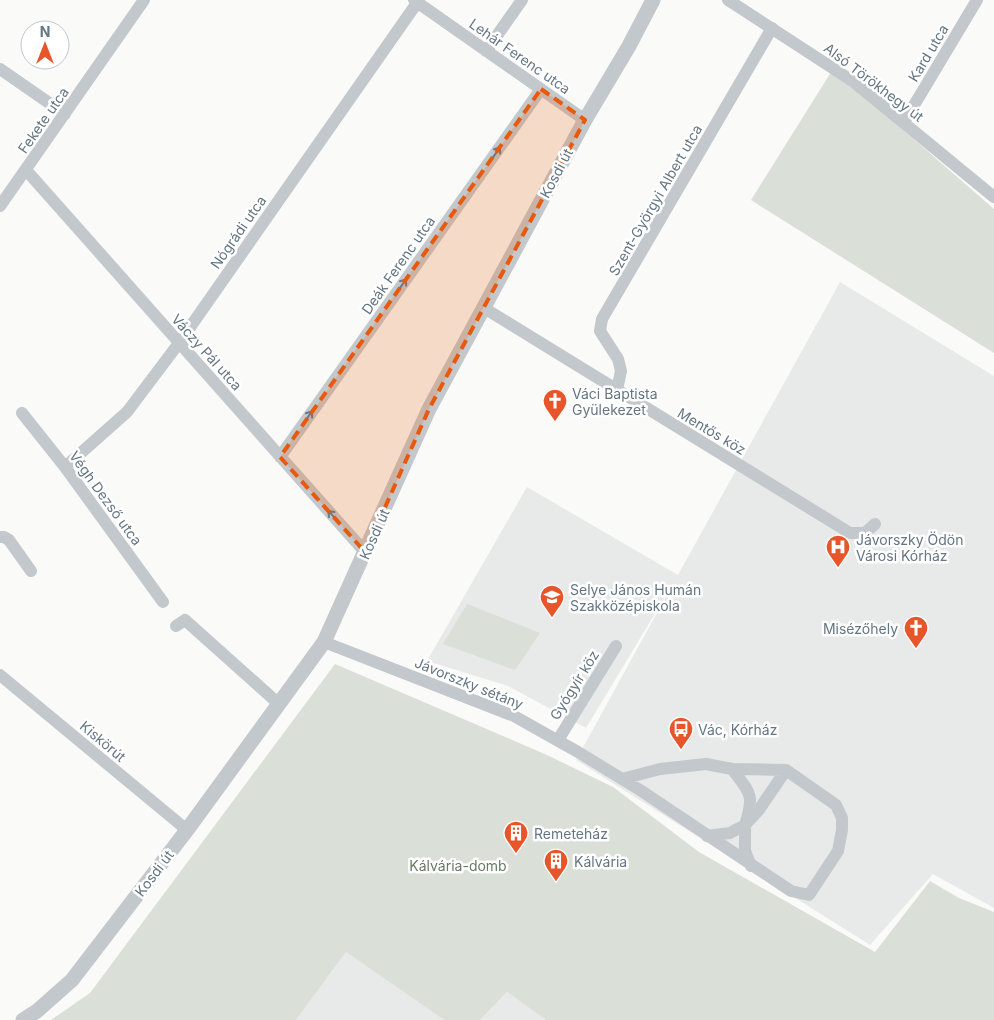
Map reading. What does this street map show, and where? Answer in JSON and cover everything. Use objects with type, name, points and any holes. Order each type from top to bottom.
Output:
[{"type":"street","name":"Fekete utca","points":[[0,206],[144,0]]},
{"type":"street","points":[[486,51],[522,0]]},
{"type":"street","name":"Kosdi út","points":[[23,1020],[37,1011],[72,980],[187,830],[324,642],[429,409],[585,120],[629,46],[653,0]]},
{"type":"street","name":"Alsó Törökhegy út","points":[[728,0],[854,82],[994,197]]},
{"type":"street","name":"Kard utca","points":[[904,122],[977,0]]},
{"type":"street","name":"Lehár Ferenc utca","points":[[417,1],[585,120]]},
{"type":"street","name":"Nógrádi utca","points":[[65,467],[127,412],[179,344],[417,1]]},
{"type":"street","name":"Szent-Györgyi Albert utca","points":[[617,390],[621,371],[618,359],[600,331],[602,319],[772,28]]},
{"type":"street","points":[[0,69],[66,114]]},
{"type":"street","name":"Deák Ferenc utca","points":[[280,457],[541,89]]},
{"type":"street","name":"Váczy Pál utca","points":[[26,170],[366,552]]},
{"type":"street","name":"Mentős köz","points":[[484,308],[850,533],[865,533],[874,524]]},
{"type":"street","name":"Végh Dezső utca","points":[[22,413],[65,467],[163,602]]},
{"type":"street","points":[[0,537],[9,540],[31,571]]},
{"type":"street","points":[[176,626],[185,620],[279,704]]},
{"type":"street","name":"Jávorszky sétány","points":[[324,642],[494,706],[514,716],[622,778],[751,866]]},
{"type":"street","name":"Gyógyír köz","points":[[558,740],[616,646]]},
{"type":"street","name":"Kiskörút","points":[[0,675],[187,830]]},
{"type":"street","points":[[622,778],[660,770],[706,764],[732,769],[786,770],[836,805],[842,818],[838,851],[809,895],[791,891],[751,866],[745,851],[745,825],[750,810],[750,793],[732,769]]},
{"type":"street","points":[[707,836],[730,833],[745,825],[758,811],[786,770]]},
{"type":"highlighted area","points":[[541,89],[585,120],[429,409],[365,552],[280,457]]},
{"type":"shaded area","name":"Jávorszky Ödön Városi Kórház","points":[[840,282],[994,376],[994,908],[933,874],[870,945],[576,760],[674,582],[586,728],[508,686],[427,661],[527,487],[678,575]]},
{"type":"shaded area","points":[[346,952],[444,1020],[296,1020]]},
{"type":"shaded area","points":[[507,992],[546,1020],[480,1020]]},
{"type":"green space","points":[[833,69],[994,209],[994,353],[751,200]]},
{"type":"green space","points":[[467,604],[540,633],[515,670],[443,644]]},
{"type":"green space","name":"Kálvária-domb","points":[[335,664],[547,755],[613,787],[699,852],[875,952],[930,881],[959,898],[994,912],[994,1020],[546,1020],[507,992],[480,1020],[444,1020],[346,952],[296,1020],[51,1020],[90,993]]},
{"type":"place","name":"Váci Baptista Gyülekezet","points":[[555,422]]},
{"type":"place","name":"Jávorszky Ödön Városi Kórház","points":[[838,568]]},
{"type":"place","name":"Selye János Humán Szakközépiskola","points":[[552,618]]},
{"type":"place","name":"Misézőhely","points":[[916,649]]},
{"type":"place","name":"Vác, Kórház","points":[[681,750]]},
{"type":"place","name":"Remeteház","points":[[516,854]]},
{"type":"place","name":"Kálvária","points":[[556,882]]}]
